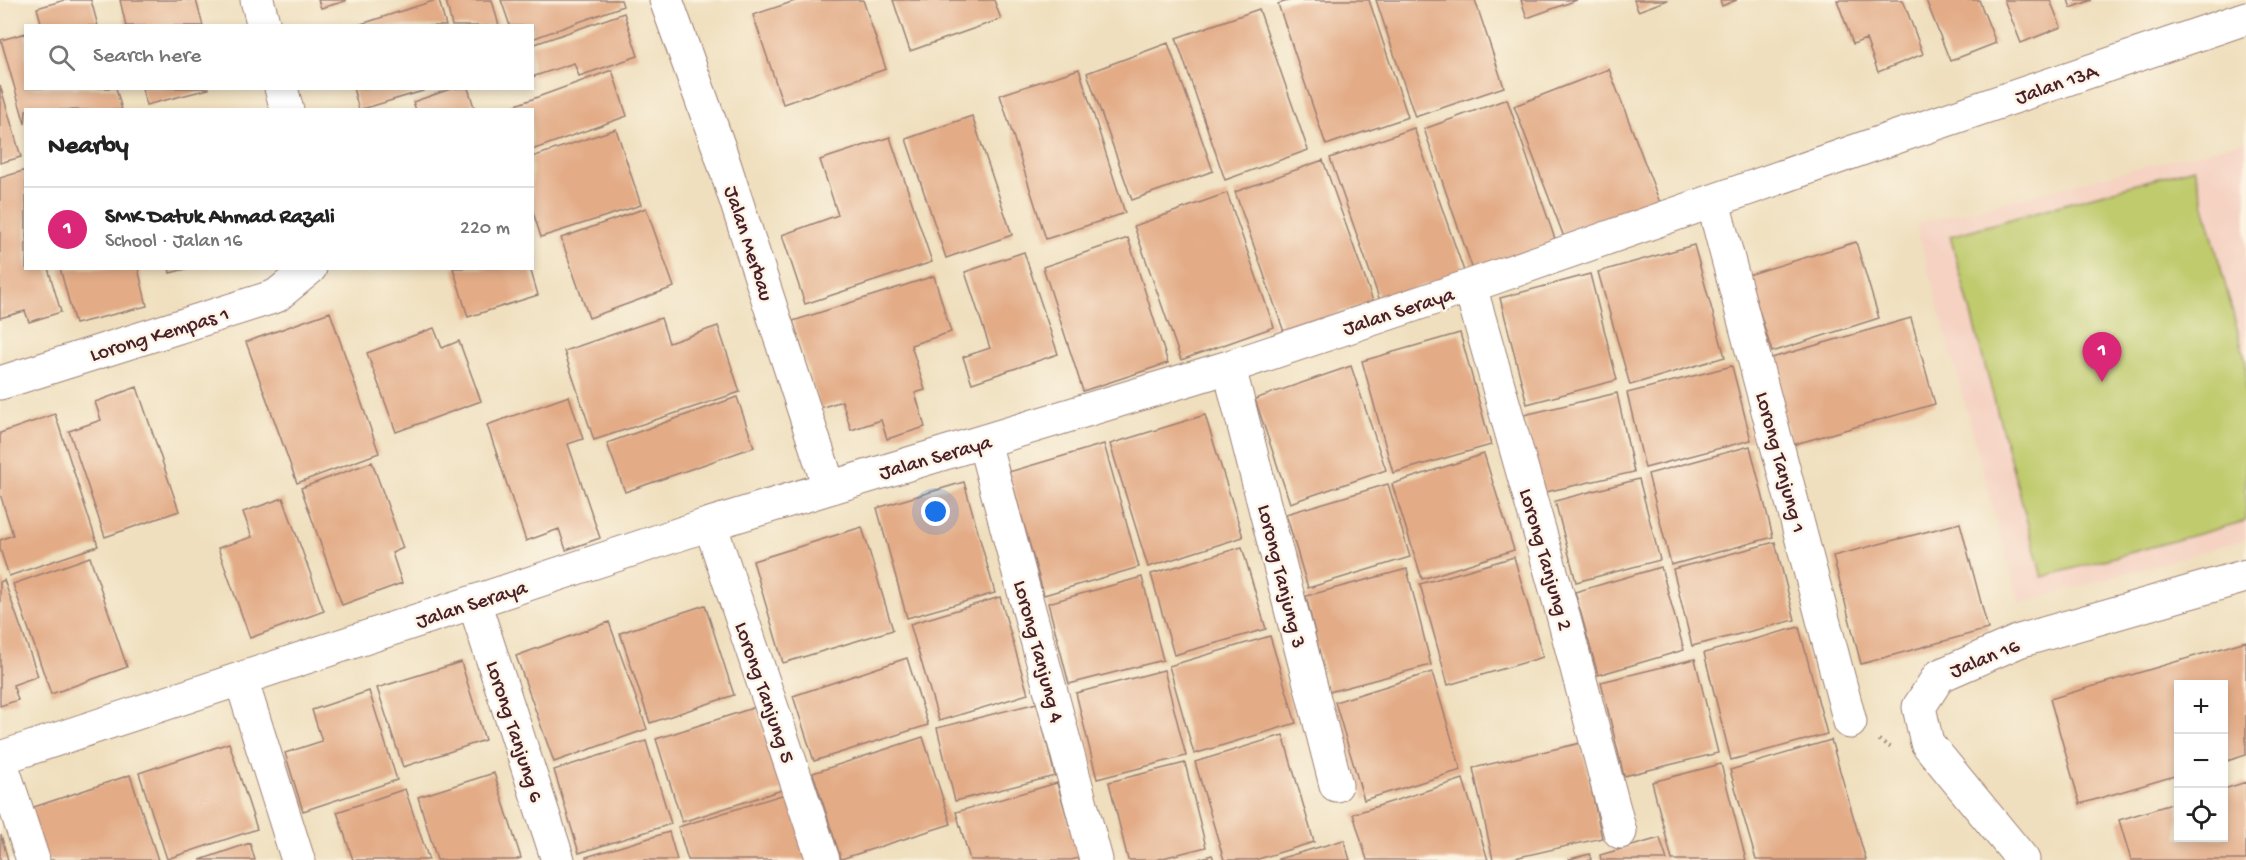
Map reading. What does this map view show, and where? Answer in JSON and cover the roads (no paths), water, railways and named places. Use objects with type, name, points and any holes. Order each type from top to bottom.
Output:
[{"type":"street","points":[[258,0],[264,24]]},
{"type":"street","name":"Jalan Merbau","points":[[666,0],[719,148],[829,487]]},
{"type":"street","name":"Jalan 13A","points":[[1867,147],[2246,18]]},
{"type":"street","points":[[282,90],[286,108]]},
{"type":"street","name":"Jalan Seraya","points":[[0,759],[710,524],[1229,367],[1470,286],[1867,147]]},
{"type":"street","name":"Lorong Tanjung 1","points":[[1713,202],[1850,722]]},
{"type":"street","name":"Lorong Kempas 1","points":[[0,383],[276,296],[308,270]]},
{"type":"street","name":"Lorong Tanjung 2","points":[[1470,286],[1559,600],[1620,832]]},
{"type":"street","name":"Lorong Tanjung 3","points":[[1229,367],[1336,785]]},
{"type":"street","name":"Lorong Tanjung 4","points":[[984,442],[1096,860]]},
{"type":"street","name":"Lorong Tanjung 5","points":[[710,524],[823,860]]},
{"type":"street","name":"Jalan 16","points":[[2023,860],[1927,743],[1919,707],[1939,676],[2019,641],[2246,576]]},
{"type":"street","name":"Lorong Tanjung 6","points":[[474,602],[558,860]]},
{"type":"street","points":[[241,679],[298,860]]},
{"type":"street","points":[[0,759],[33,860]]},
{"type":"place","name":"SMK Datuk Ahmad Razali","points":[[2102,382]]}]
